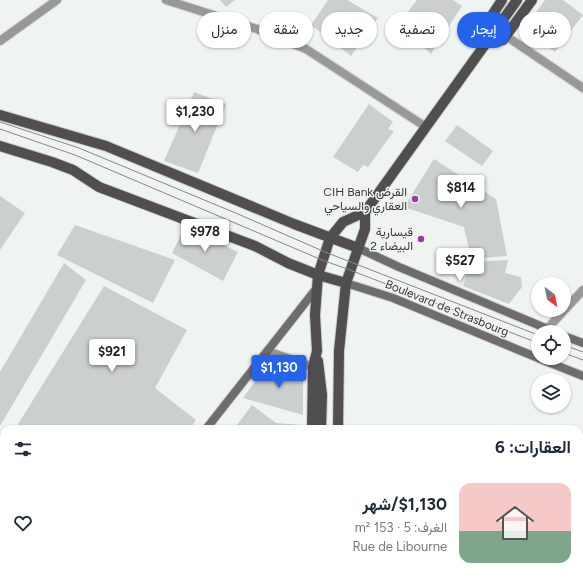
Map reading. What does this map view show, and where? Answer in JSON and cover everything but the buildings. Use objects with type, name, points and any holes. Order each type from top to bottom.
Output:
[{"type":"main road","points":[[494,12],[502,0]]},
{"type":"main road","points":[[509,12],[517,0]]},
{"type":"main road","points":[[511,29],[532,0]]},
{"type":"main road","points":[[321,425],[322,394],[316,351],[316,289],[318,275],[330,238],[343,222],[365,212],[484,48]]},
{"type":"main road","points":[[0,115],[106,146],[330,238],[358,248]]},
{"type":"main road","points":[[0,146],[73,170],[99,187],[255,246],[288,263],[318,275],[346,282]]},
{"type":"main road","points":[[338,425],[339,351],[346,282],[365,229],[365,212]]},
{"type":"main road","name":"Boulevard de Strasbourg","points":[[358,248],[399,267],[537,325]]},
{"type":"main road","name":"Boulevard de Strasbourg","points":[[346,282],[393,298],[531,355]]},
{"type":"main road","points":[[209,425],[316,289]]},
{"type":"main road","points":[[571,339],[583,343]]},
{"type":"main road","points":[[312,425],[313,366],[316,351]]},
{"type":"main road","points":[[331,425],[332,380],[339,351]]},
{"type":"main road","name":"Boulevard de Strasbourg","points":[[556,365],[583,376]]},
{"type":"street","points":[[0,41],[57,0]]},
{"type":"street","points":[[166,0],[257,29],[306,49],[426,126]]},
{"type":"street","points":[[511,39],[583,88]]},
{"type":"street","points":[[556,325],[583,290]]},
{"type":"street","points":[[267,351],[313,366]]},
{"type":"tram line","points":[[0,122],[79,148],[325,252],[531,332]]},
{"type":"tram line","points":[[0,129],[75,155],[322,260],[531,340]]},
{"type":"tram line","points":[[571,348],[583,352]]},
{"type":"tram line","points":[[571,356],[583,360]]},
{"type":"place","name":"CIH Bank القرض العقاري والسياحي","points":[[415,199]]},
{"type":"place","name":"قيسارية البيضاء 2","points":[[421,239]]}]
